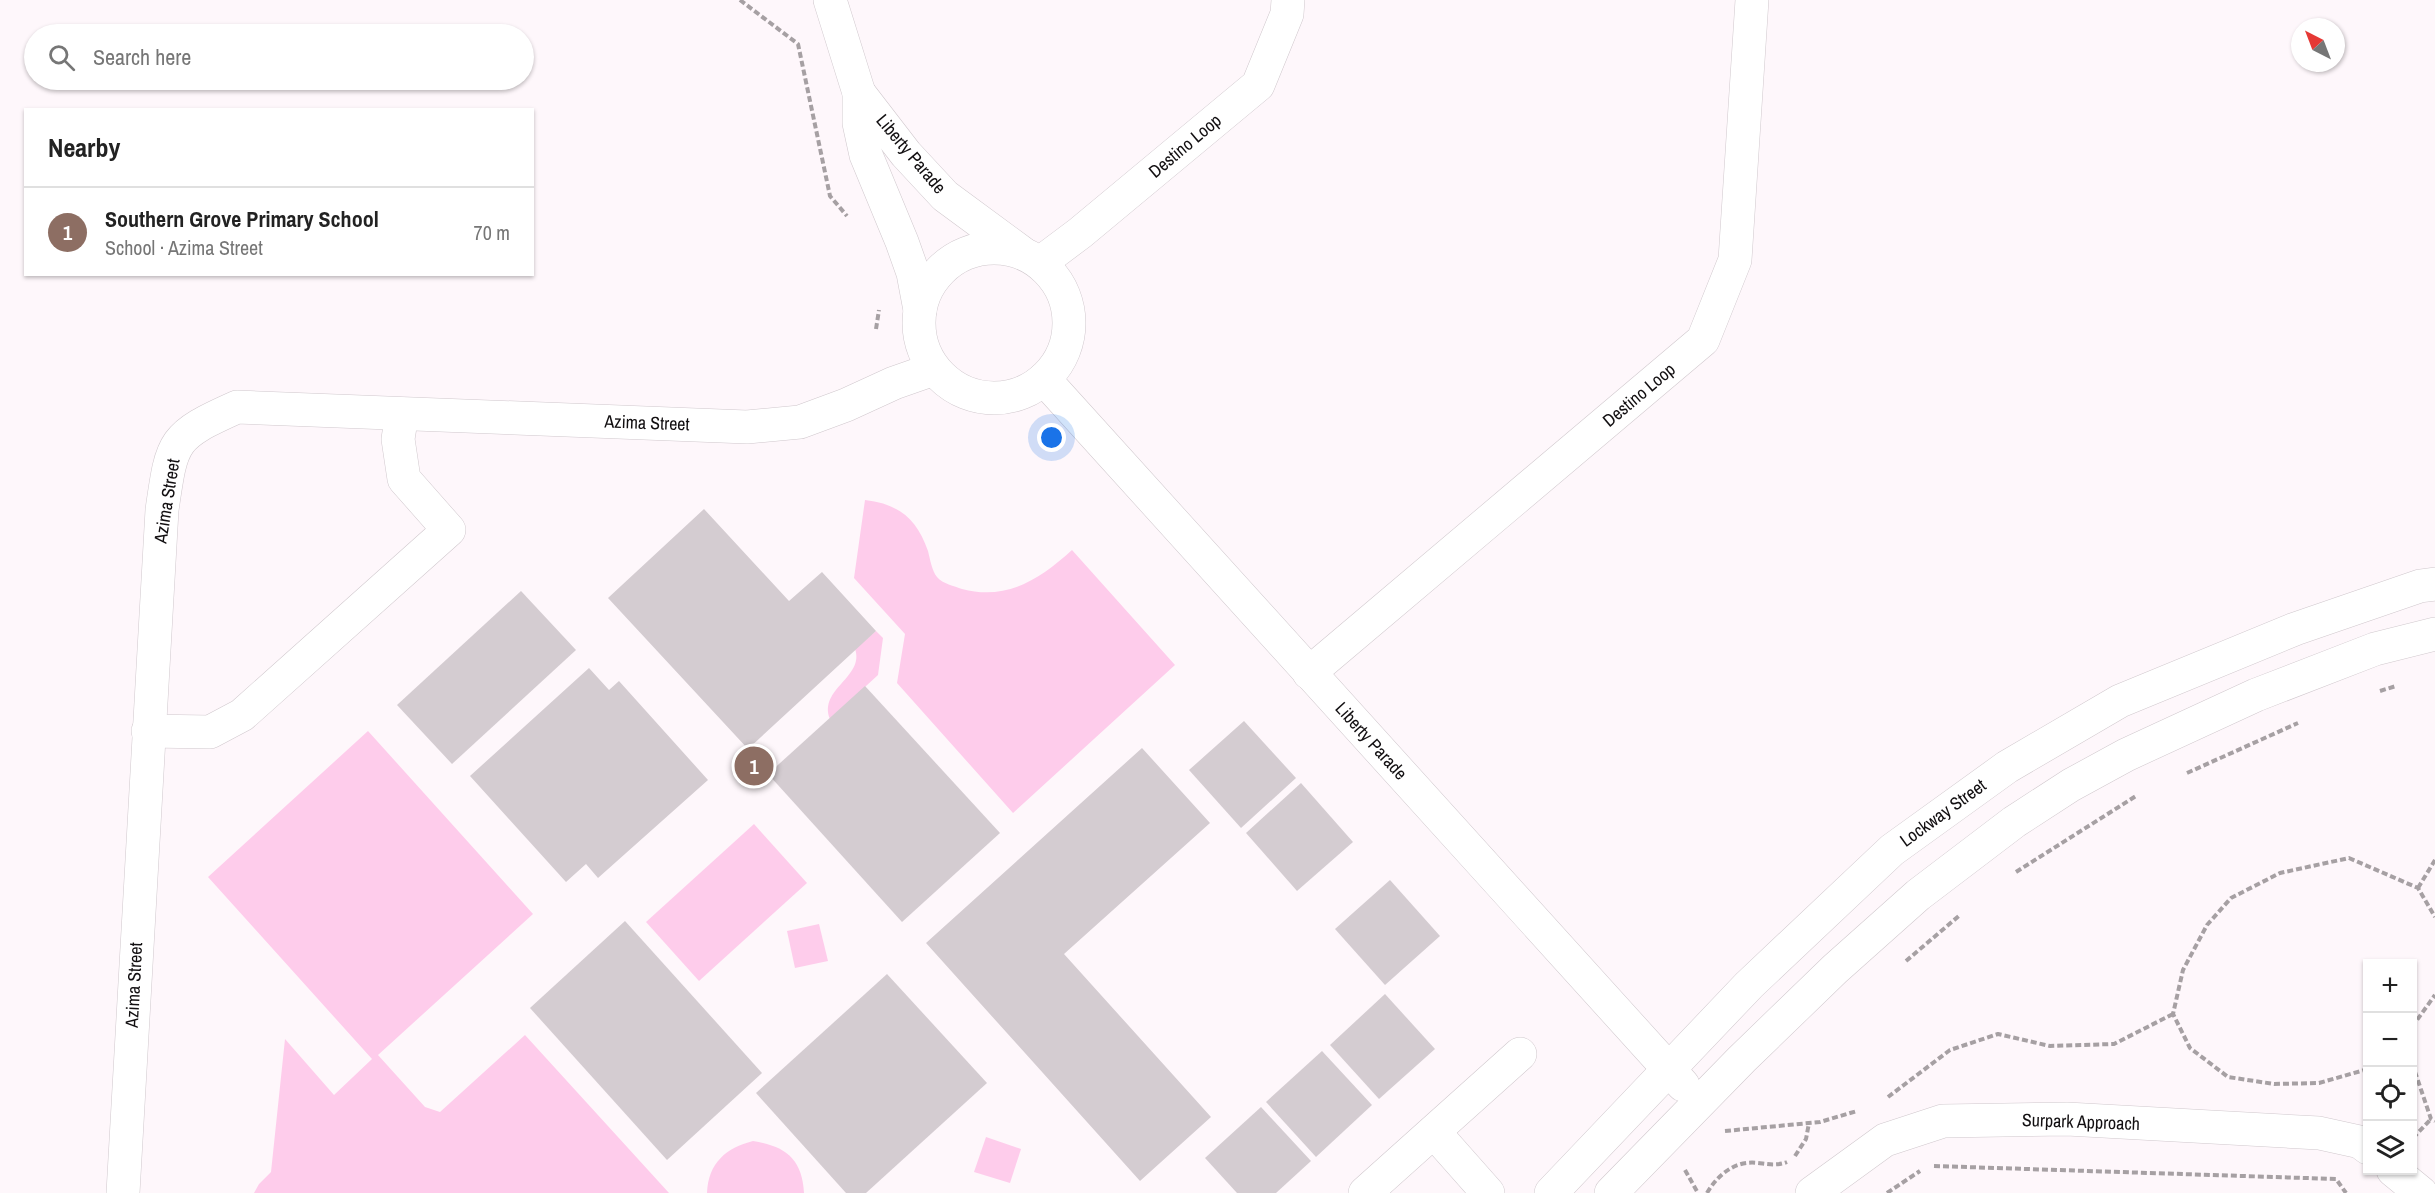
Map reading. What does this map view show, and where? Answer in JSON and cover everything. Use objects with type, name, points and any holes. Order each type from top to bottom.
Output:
[{"type":"street","name":"Liberty Parade","points":[[830,0],[859,93],[859,123],[866,154],[913,273],[920,310]]},
{"type":"street","name":"Destino Loop","points":[[1032,259],[1080,233],[1258,85],[1287,14],[1288,0]]},
{"type":"street","name":"Destino Loop","points":[[1309,673],[1703,340],[1735,260],[1752,0]]},
{"type":"street","name":"Liberty Parade","points":[[859,93],[906,154],[945,196],[1032,259]]},
{"type":"street","points":[[988,248],[1006,249],[1032,259],[1055,279],[1065,299],[1069,320],[1066,342],[1057,362],[1044,379],[1023,392],[999,398],[975,396],[953,386],[934,369],[924,351],[918,330],[920,310],[926,290],[938,272],[952,260],[969,252],[988,248]]},
{"type":"street","name":"Azima Street","points":[[123,1193],[162,510],[169,460],[180,439],[199,424],[237,407],[747,427],[800,422],[934,369]]},
{"type":"street","name":"Liberty Parade","points":[[1044,379],[1699,1102]]},
{"type":"street","points":[[148,731],[210,732],[242,715],[449,530],[404,479],[398,439],[402,414]]},
{"type":"street","name":"Lockway Street","points":[[1551,1193],[1667,1068],[1749,985],[1892,850],[2007,767],[2120,701],[2295,629],[2420,586],[2435,584]]},
{"type":"street","points":[[1611,1193],[1699,1102],[1835,969],[1917,895],[2014,822],[2071,785],[2126,755],[2256,695],[2375,649],[2435,634]]},
{"type":"street","points":[[1365,1193],[1521,1054]]},
{"type":"street","name":"Surpark Approach","points":[[1812,1193],[1886,1140],[1943,1121],[2067,1119],[2307,1132],[2360,1142],[2363,1145]]},
{"type":"street","points":[[1434,1132],[1488,1193]]},
{"type":"street","points":[[2399,1175],[2421,1193]]},
{"type":"path","points":[[2371,694],[2403,684]]},
{"type":"path","points":[[2176,777],[2306,719]]},
{"type":"path","points":[[2012,875],[2143,792]]},
{"type":"path","points":[[2363,1070],[2319,1083],[2274,1084],[2229,1077],[2190,1047],[2173,1014],[2183,970],[2207,925],[2231,898],[2280,873],[2349,858],[2418,888],[2435,917]]},
{"type":"path","points":[[2418,888],[2435,860]]},
{"type":"path","points":[[1898,968],[1966,909]]},
{"type":"path","points":[[2417,1020],[2435,995]]},
{"type":"path","points":[[1879,1101],[1892,1094],[1950,1050],[1998,1034],[2050,1046],[2114,1044],[2173,1014]]},
{"type":"path","points":[[2413,1067],[2433,1120],[2417,1134]]},
{"type":"path","points":[[1720,1131],[1809,1123],[1859,1110]]},
{"type":"path","points":[[1707,1193],[1722,1175],[1735,1165],[1755,1162],[1781,1165],[1788,1162],[1802,1147],[1809,1123]]},
{"type":"path","points":[[1887,1193],[1928,1165],[2336,1179],[2346,1193]]},
{"type":"path","points":[[1685,1170],[1698,1193]]},
{"type":"shaded area","points":[[865,500],[888,505],[905,515],[924,540],[937,577],[945,583],[962,589],[978,592],[1008,590],[1048,570],[1072,550],[1175,665],[1013,813],[897,683],[905,634],[854,578]]},
{"type":"shaded area","points":[[876,631],[883,638],[878,675],[830,719],[828,709],[830,699],[854,668],[855,649]]},
{"type":"shaded area","points":[[368,731],[533,914],[378,1055],[425,1107],[440,1112],[525,1035],[669,1193],[254,1193],[271,1172],[285,1039],[334,1095],[372,1059],[208,877]]},
{"type":"shaded area","points":[[754,824],[807,883],[699,981],[646,922]]},
{"type":"shaded area","points":[[819,924],[828,961],[795,968],[787,931]]},
{"type":"shaded area","points":[[986,1137],[1021,1149],[1010,1183],[974,1172]]},
{"type":"shaded area","points":[[753,1141],[775,1146],[790,1156],[800,1171],[804,1193],[707,1193],[711,1173],[720,1158],[735,1148]]},
{"type":"building","points":[[704,509],[789,601],[822,572],[876,631],[748,749],[608,598]]},
{"type":"building","points":[[521,591],[576,650],[452,764],[397,705]]},
{"type":"building","points":[[589,668],[609,690],[619,681],[708,780],[598,878],[586,864],[566,882],[470,776]]},
{"type":"building","points":[[865,686],[1000,833],[902,922],[768,774]]},
{"type":"building","points":[[1244,721],[1296,778],[1241,828],[1189,770]]},
{"type":"building","points":[[1142,748],[1210,823],[1064,954],[1211,1117],[1140,1181],[926,943]]},
{"type":"building","points":[[1301,783],[1353,842],[1297,891],[1246,833]]},
{"type":"building","points":[[1390,880],[1440,936],[1385,985],[1335,929]]},
{"type":"building","points":[[625,921],[762,1073],[667,1160],[530,1008]]},
{"type":"building","points":[[887,974],[987,1083],[866,1193],[846,1193],[756,1093]]},
{"type":"building","points":[[1385,994],[1435,1049],[1379,1099],[1330,1045]]},
{"type":"building","points":[[1322,1051],[1372,1105],[1316,1157],[1266,1102]]},
{"type":"building","points":[[1261,1107],[1311,1161],[1276,1193],[1237,1193],[1205,1158]]},
{"type":"place","name":"Southern Grove Primary School","points":[[754,766]]}]
